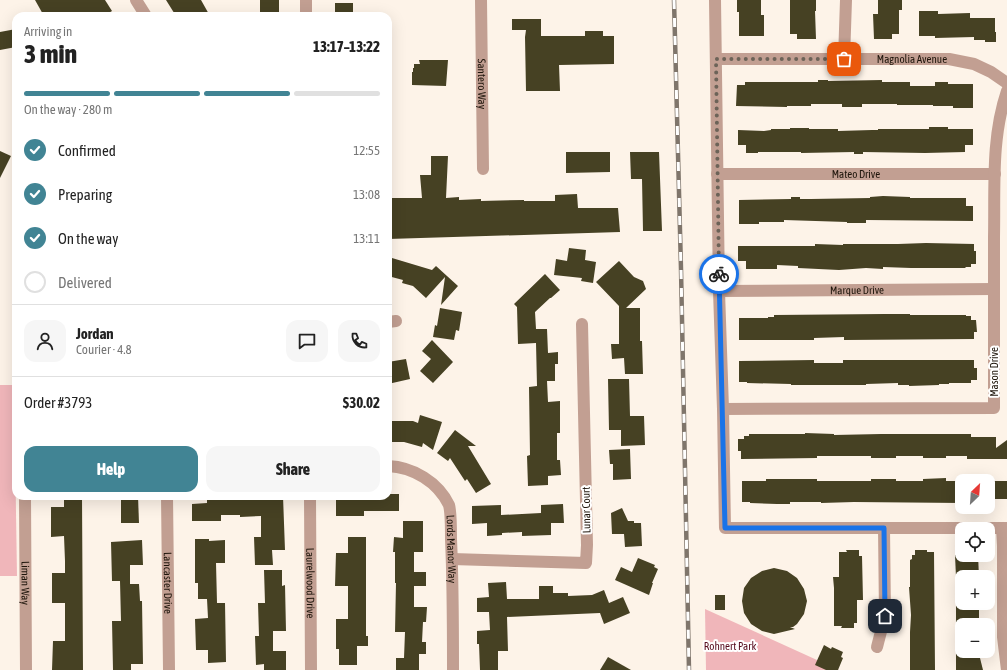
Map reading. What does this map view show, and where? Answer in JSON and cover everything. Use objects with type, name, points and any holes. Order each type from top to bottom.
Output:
[{"type":"street","points":[[136,0],[144,12]]},
{"type":"street","points":[[306,0],[306,12]]},
{"type":"street","name":"Santero Way","points":[[481,0],[483,169]]},
{"type":"street","points":[[715,0],[719,291],[725,528],[1004,528],[1003,637],[1007,670]]},
{"type":"street","points":[[844,59],[846,0]]},
{"type":"street","name":"Magnolia Avenue","points":[[716,59],[949,59],[974,64],[991,72],[1007,83]]},
{"type":"street","name":"Mason Drive","points":[[723,409],[994,408],[995,174],[997,130],[1007,91]]},
{"type":"street","name":"Mateo Drive","points":[[717,174],[995,174]]},
{"type":"street","name":"Marque Drive","points":[[719,291],[994,289]]},
{"type":"street","name":"Lunar Court","points":[[452,559],[586,563],[582,324]]},
{"type":"street","name":"Lords Manor Way","points":[[392,466],[397,466],[416,472],[432,483],[442,494],[449,507],[452,559],[454,670]]},
{"type":"street","name":"Liman Way","points":[[25,500],[26,670]]},
{"type":"street","name":"Lancaster Drive","points":[[167,500],[169,670]]},
{"type":"street","name":"Laurelwood Drive","points":[[310,500],[312,670]]},
{"type":"street","points":[[877,647],[885,616],[884,528]]},
{"type":"green space","points":[[0,385],[12,385],[12,500],[16,500],[17,576],[0,576]]},
{"type":"green space","name":"Rohnert Park","points":[[705,609],[839,670],[706,670]]},
{"type":"building","points":[[35,0],[105,0],[112,11],[110,12],[42,12]]},
{"type":"building","points":[[166,0],[201,0],[208,12],[174,12]]},
{"type":"building","points":[[260,0],[279,0],[279,12],[260,12]]},
{"type":"building","points":[[737,0],[761,0],[761,15],[764,15],[764,36],[739,36],[739,12],[737,12]]},
{"type":"building","points":[[790,0],[816,0],[816,39],[797,39],[797,34],[790,34]]},
{"type":"building","points":[[878,0],[902,0],[902,10],[899,10],[899,34],[892,34],[892,39],[874,39],[873,14],[878,14]]},
{"type":"building","points":[[335,3],[353,3],[353,12],[335,12]]},
{"type":"building","points":[[919,11],[938,11],[938,14],[970,13],[970,18],[995,18],[996,42],[974,40],[974,37],[935,38],[935,36],[919,36]]},
{"type":"building","points":[[512,19],[541,19],[541,36],[585,36],[585,31],[603,31],[603,36],[614,36],[614,64],[559,65],[560,91],[526,91],[526,30],[512,30]]},
{"type":"building","points":[[12,30],[12,48],[0,50],[0,32]]},
{"type":"building","points":[[419,60],[448,60],[446,86],[412,85],[412,72],[414,64],[420,64]]},
{"type":"building","points":[[818,80],[882,80],[882,82],[910,82],[910,86],[935,86],[935,82],[948,82],[948,84],[973,84],[973,108],[897,104],[862,104],[862,107],[842,107],[842,104],[811,104],[811,106],[787,107],[736,106],[737,85],[745,85],[745,82],[818,82]]},
{"type":"building","points":[[929,127],[973,129],[973,145],[965,145],[965,152],[863,152],[863,154],[854,154],[854,152],[746,153],[746,145],[738,145],[738,130],[764,131],[771,129],[809,128],[838,129],[838,131],[929,129]]},
{"type":"building","points":[[0,151],[11,156],[0,178]]},
{"type":"building","points":[[566,152],[610,152],[610,172],[566,173]]},
{"type":"building","points":[[630,152],[659,152],[662,231],[643,231],[642,179],[631,179]]},
{"type":"building","points":[[431,156],[448,156],[446,198],[459,197],[459,200],[481,199],[481,201],[555,201],[555,195],[577,194],[578,208],[618,208],[620,232],[392,239],[392,198],[422,198],[420,175],[431,175]]},
{"type":"building","points":[[883,196],[910,198],[966,198],[966,206],[973,206],[973,221],[866,220],[866,223],[847,223],[784,220],[784,222],[739,224],[739,200],[791,199],[791,197],[800,197],[800,199],[870,198]]},
{"type":"building","points":[[926,243],[974,244],[974,251],[976,251],[976,264],[971,264],[971,267],[965,268],[883,267],[883,269],[866,268],[839,270],[798,268],[798,266],[777,265],[777,269],[746,269],[746,261],[738,261],[738,246],[815,246],[815,244],[843,245]]},
{"type":"building","points":[[569,248],[586,250],[585,260],[596,262],[593,283],[581,281],[582,278],[554,275],[556,259],[567,261]]},
{"type":"building","points":[[392,258],[432,270],[436,266],[458,286],[441,305],[445,277],[426,298],[413,286],[402,283],[403,280],[392,277]]},
{"type":"building","points":[[619,261],[634,277],[643,281],[646,289],[626,308],[640,308],[640,341],[642,341],[643,374],[625,374],[624,358],[612,359],[611,344],[619,344],[619,306],[596,282]]},
{"type":"building","points":[[545,274],[560,290],[535,312],[536,329],[547,329],[548,353],[558,352],[558,364],[555,364],[555,381],[547,381],[548,402],[560,401],[560,433],[557,433],[557,460],[560,460],[561,475],[548,476],[548,485],[528,486],[527,456],[530,455],[529,387],[537,386],[536,343],[518,344],[517,307],[514,304]]},
{"type":"building","points":[[440,308],[462,312],[459,331],[456,330],[454,340],[433,337],[435,325],[437,326]]},
{"type":"building","points":[[910,314],[971,316],[971,320],[976,320],[977,332],[974,332],[974,339],[844,340],[844,337],[814,338],[814,340],[739,340],[739,318],[768,318],[774,317],[774,315]]},
{"type":"building","points":[[432,340],[453,362],[433,383],[420,371],[431,359],[422,351]]},
{"type":"building","points":[[406,359],[410,379],[392,383],[392,361]]},
{"type":"building","points":[[814,360],[814,363],[843,363],[843,360],[974,360],[974,368],[977,368],[977,380],[971,380],[971,383],[909,386],[898,385],[898,383],[866,385],[791,385],[739,382],[739,361]]},
{"type":"building","points":[[608,379],[629,379],[630,416],[644,416],[645,445],[621,446],[621,430],[609,430]]},
{"type":"building","points":[[420,415],[442,422],[433,450],[423,443],[422,447],[404,442],[392,442],[392,421],[413,421],[418,423]]},
{"type":"building","points":[[455,430],[476,446],[468,446],[491,484],[476,493],[467,479],[465,481],[450,458],[448,461],[437,453]]},
{"type":"building","points":[[805,433],[834,435],[971,434],[971,437],[996,437],[996,448],[1007,440],[1007,459],[967,459],[967,456],[946,456],[946,458],[896,456],[896,458],[871,458],[871,456],[817,456],[817,458],[741,459],[741,451],[738,451],[738,439],[744,439],[744,436],[749,436],[749,434]]},
{"type":"building","points":[[630,449],[631,479],[613,480],[613,464],[610,464],[609,450]]},
{"type":"building","points":[[946,478],[946,481],[955,481],[955,503],[790,502],[790,504],[777,504],[742,502],[742,481],[766,481],[766,479],[871,481],[871,479],[896,479],[896,481],[923,481],[923,479]]},
{"type":"building","points":[[995,481],[1007,481],[1007,499],[995,499]]},
{"type":"building","points":[[392,494],[399,494],[399,511],[364,511],[364,516],[336,516],[336,500],[392,500]]},
{"type":"building","points":[[64,500],[82,500],[83,670],[52,670],[53,641],[65,641],[65,603],[52,603],[52,573],[65,573],[65,561],[64,536],[51,537],[51,507],[64,507]]},
{"type":"building","points":[[121,500],[138,500],[139,523],[121,523]]},
{"type":"building","points":[[207,500],[283,500],[285,550],[272,550],[273,565],[255,565],[254,537],[261,537],[261,516],[240,517],[240,515],[221,515],[221,521],[192,521],[192,504],[207,503]]},
{"type":"building","points":[[563,504],[564,523],[551,523],[551,535],[522,536],[522,532],[502,533],[502,535],[487,536],[487,523],[472,524],[472,506],[501,505],[501,515],[541,513],[541,505]]},
{"type":"building","points":[[622,508],[628,521],[641,523],[642,546],[625,547],[624,534],[612,534],[611,513]]},
{"type":"building","points":[[403,521],[423,521],[423,552],[414,552],[414,572],[426,572],[426,586],[414,586],[414,607],[427,607],[426,622],[423,622],[422,642],[426,642],[426,654],[419,654],[419,670],[396,670],[396,658],[404,658],[405,632],[395,632],[396,583],[395,552],[393,552],[394,537],[403,538]]},
{"type":"building","points":[[348,537],[366,537],[366,636],[368,636],[368,646],[357,646],[357,665],[339,665],[339,649],[336,649],[336,619],[348,619],[348,586],[335,586],[336,553],[348,553]]},
{"type":"building","points":[[195,539],[209,539],[209,541],[225,540],[225,563],[216,563],[217,603],[225,603],[226,662],[208,663],[208,650],[196,650],[195,619],[208,618],[207,599],[198,599],[198,583],[195,583]]},
{"type":"building","points":[[142,540],[143,565],[130,565],[130,584],[139,584],[140,601],[142,601],[143,664],[131,664],[131,670],[113,670],[112,621],[121,621],[120,581],[112,581],[111,542]]},
{"type":"building","points":[[846,550],[859,550],[859,556],[862,556],[863,600],[857,600],[857,623],[854,623],[854,628],[841,628],[842,626],[834,626],[833,577],[839,577],[839,552],[847,552]]},
{"type":"building","points":[[915,550],[927,550],[927,552],[934,552],[935,670],[910,670],[910,560],[912,559],[912,555],[915,555]]},
{"type":"building","points":[[638,558],[655,565],[654,567],[658,569],[649,595],[615,580],[621,567],[632,572]]},
{"type":"building","points":[[955,562],[978,562],[979,570],[956,570]]},
{"type":"building","points":[[774,568],[787,571],[797,578],[804,589],[807,601],[804,614],[797,624],[790,627],[795,629],[774,634],[762,631],[751,624],[744,613],[742,601],[744,588],[751,578],[762,571]]},
{"type":"building","points":[[264,570],[282,570],[282,586],[285,585],[286,631],[273,631],[273,651],[286,651],[286,670],[264,670],[264,664],[256,665],[255,636],[259,636],[258,603],[265,603]]},
{"type":"building","points":[[506,582],[507,599],[539,599],[539,586],[553,586],[553,593],[568,593],[568,596],[592,595],[604,590],[609,603],[623,597],[630,613],[604,624],[600,613],[507,617],[508,651],[498,651],[498,670],[480,670],[477,631],[490,630],[489,612],[477,612],[477,598],[489,597],[488,583]]},
{"type":"building","points":[[715,595],[725,595],[725,610],[715,610]]},
{"type":"building","points":[[956,610],[979,610],[979,618],[956,618]]},
{"type":"building","points":[[824,645],[831,649],[832,647],[843,652],[841,657],[843,658],[838,670],[826,670],[815,665]]},
{"type":"building","points":[[608,657],[631,670],[600,670]]},
{"type":"building","points":[[956,658],[980,658],[983,670],[956,670]]},
{"type":"railway","points":[[674,0],[689,670]]},
{"type":"way so far","points":[[719,274],[716,59],[844,59]]},
{"type":"route","points":[[719,274],[725,528],[884,528],[885,616]]}]
